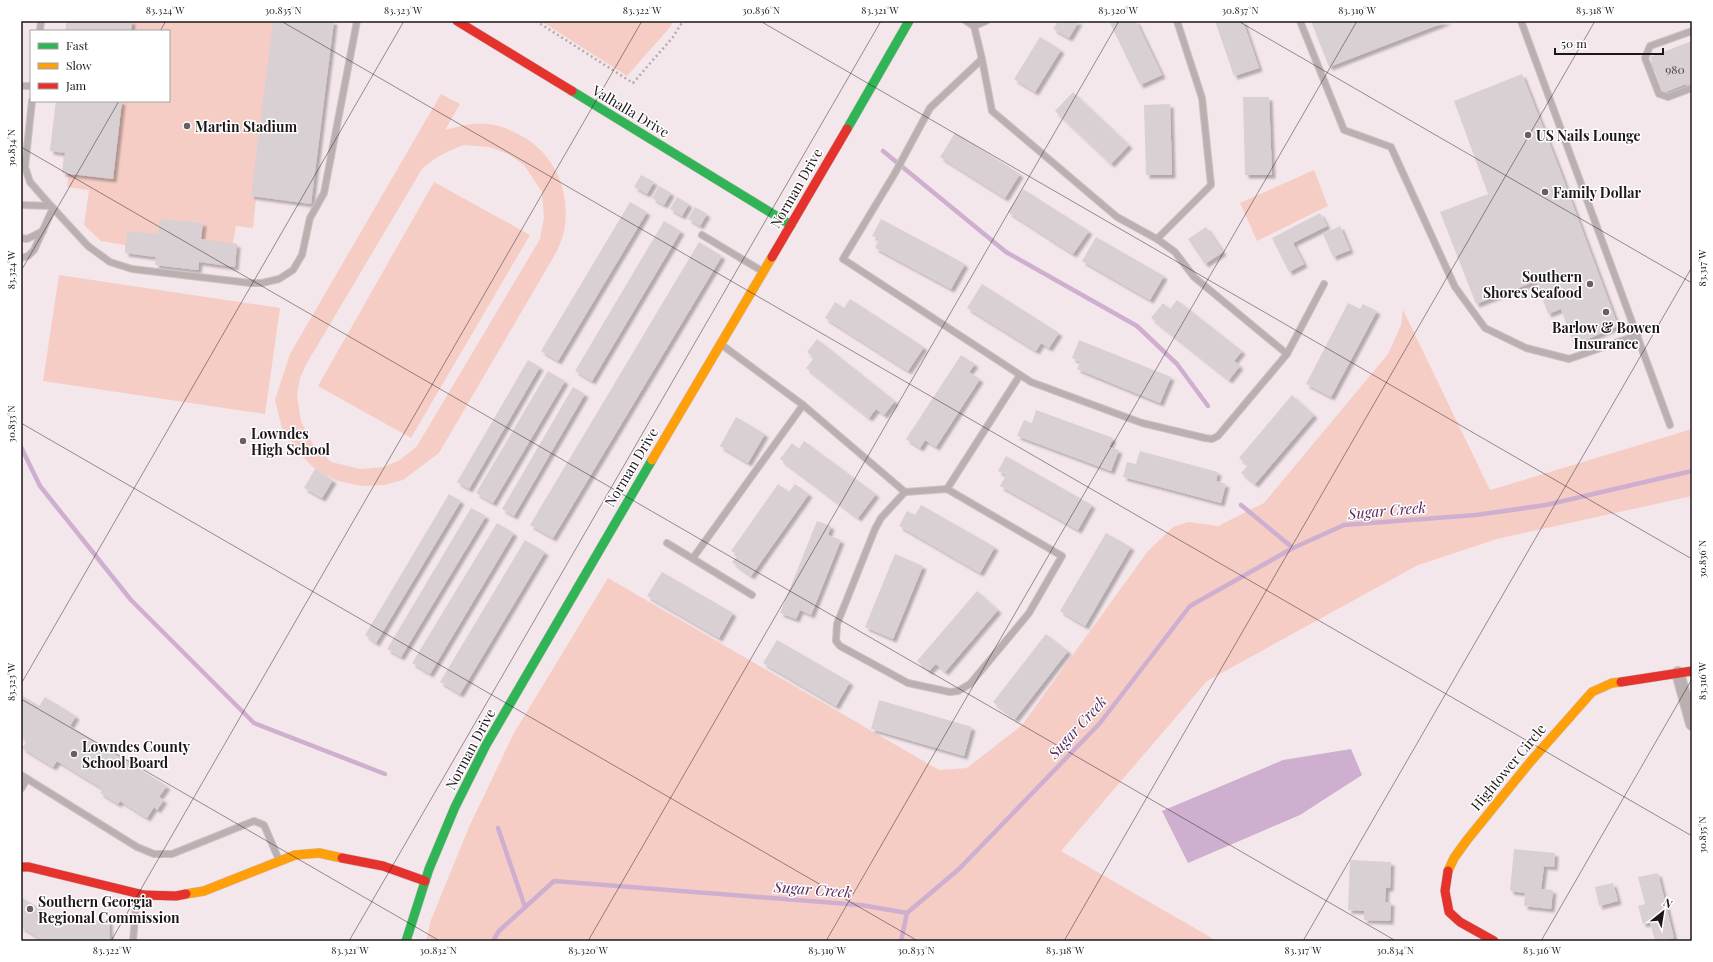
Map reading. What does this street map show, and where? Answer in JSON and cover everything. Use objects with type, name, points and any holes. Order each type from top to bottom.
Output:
[{"type":"street","name":"Valhalla Drive","points":[[457,21],[791,225]]},
{"type":"street","name":"Norman Drive","points":[[406,941],[425,881],[455,807],[486,745],[591,563],[764,272],[909,21]]},
{"type":"street","name":"Hightower Circle","points":[[1494,941],[1460,922],[1449,912],[1445,891],[1447,874],[1454,858],[1462,846],[1526,766],[1592,692],[1612,683],[1692,671]]},
{"type":"street","points":[[1678,673],[1692,724]]},
{"type":"street","points":[[21,867],[29,867],[137,893],[176,896],[204,891],[295,855],[319,853],[383,866],[425,881]]},
{"type":"lane","points":[[32,102],[25,168],[30,182],[88,246],[99,255],[110,262],[132,269],[262,283],[271,282],[287,275],[293,270],[302,255],[310,218],[324,193],[357,21]]},
{"type":"lane","points":[[966,21],[974,26],[992,111],[1117,217],[1157,239],[1175,252],[1194,277],[1287,354]]},
{"type":"lane","points":[[974,26],[986,21]]},
{"type":"lane","points":[[1157,239],[1211,185],[1202,98],[1177,21]]},
{"type":"lane","points":[[1300,21],[1344,130],[1391,147],[1455,287],[1485,328],[1526,348],[1569,359],[1638,335]]},
{"type":"lane","points":[[1521,21],[1670,425]]},
{"type":"lane","points":[[1692,31],[1650,46],[1645,58],[1659,94],[1668,97],[1692,88]]},
{"type":"lane","points":[[982,59],[930,108],[895,173],[843,260],[1031,382],[1142,423],[1212,439],[1218,436],[1287,354],[1324,284]]},
{"type":"lane","points":[[21,204],[52,207]]},
{"type":"lane","points":[[21,258],[28,256],[34,250],[52,207]]},
{"type":"lane","points":[[21,238],[27,239],[43,231]]},
{"type":"lane","points":[[702,236],[764,272]]},
{"type":"lane","points":[[721,344],[803,405],[905,492]]},
{"type":"lane","points":[[947,489],[1020,375]]},
{"type":"lane","points":[[693,558],[803,405]]},
{"type":"lane","points":[[947,489],[1062,556],[1029,613],[970,684],[965,688],[954,692],[908,683],[840,646],[836,641],[837,624],[875,529],[881,518],[905,492],[947,489]]},
{"type":"lane","points":[[667,543],[752,595]]},
{"type":"lane","points":[[21,775],[137,847],[154,854],[172,854],[254,821],[264,825],[279,861]]},
{"type":"lane","points":[[21,789],[27,779]]},
{"type":"lane","points":[[133,941],[137,893]]},
{"type":"path","points":[[536,21],[633,83],[673,37],[683,21]]},
{"type":"shaded area","name":"Martin Stadium","points":[[67,21],[334,21],[311,204],[256,197],[253,228],[236,226],[233,243],[237,244],[235,267],[125,253],[125,245],[101,241],[84,225],[89,190],[67,187],[69,174],[62,173],[64,153],[50,151],[56,102],[170,102],[170,30],[65,30]]},
{"type":"shaded area","points":[[541,21],[673,21],[671,26],[627,76]]},
{"type":"shaded area","points":[[441,94],[460,104],[445,130],[477,124],[488,124],[503,127],[527,139],[537,147],[554,167],[563,191],[566,218],[564,231],[557,251],[439,453],[403,480],[384,485],[362,486],[338,481],[316,470],[296,450],[282,428],[275,400],[290,354]],"holes":[[[464,145],[489,147],[508,154],[524,165],[542,192],[544,217],[540,239],[417,446],[400,460],[384,467],[361,469],[331,462],[312,443],[301,421],[297,395],[300,378],[307,363],[422,169],[442,155]]]},
{"type":"shaded area","points":[[1314,170],[1328,206],[1257,241],[1240,203]]},
{"type":"shaded area","points":[[434,182],[530,235],[411,438],[318,386]]},
{"type":"shaded area","points":[[59,275],[280,308],[265,414],[43,381]]},
{"type":"shaded area","points":[[1403,310],[1490,490],[1692,429],[1692,496],[1497,539],[1418,565],[1207,681],[1061,851],[1217,941],[426,941],[431,920],[469,827],[514,733],[608,578],[939,770],[967,768],[1022,725],[1148,551],[1173,527],[1188,522],[1218,526],[1264,503],[1388,354],[1401,325]]},
{"type":"shaded area","points":[[1351,749],[1362,775],[1300,815],[1188,863],[1162,811],[1283,760]]},
{"type":"building","points":[[67,21],[132,21],[131,30],[65,30]]},
{"type":"building","points":[[273,21],[334,21],[311,204],[251,196]]},
{"type":"building","points":[[1058,21],[1079,21],[1069,38],[1053,29]]},
{"type":"building","points":[[1115,21],[1136,21],[1162,75],[1140,85],[1110,23]]},
{"type":"building","points":[[1215,21],[1243,21],[1259,68],[1234,76]]},
{"type":"building","points":[[1311,21],[1448,21],[1329,67]]},
{"type":"building","points":[[1040,37],[1061,50],[1035,92],[1014,79]]},
{"type":"building","points":[[1692,41],[1692,86],[1688,88],[1686,84],[1663,93],[1653,66],[1649,68],[1647,64],[1652,62],[1650,57]]},
{"type":"building","points":[[1522,74],[1618,326],[1574,345],[1561,309],[1548,314],[1536,281],[1476,304],[1440,212],[1488,194],[1454,101]]},
{"type":"building","points":[[1073,92],[1129,145],[1111,164],[1055,111]]},
{"type":"building","points":[[1243,97],[1269,97],[1272,175],[1245,175]]},
{"type":"building","points":[[56,102],[122,102],[113,179],[62,173],[65,153],[50,151]]},
{"type":"building","points":[[1170,104],[1172,175],[1146,175],[1144,105]]},
{"type":"building","points":[[955,133],[1020,174],[1005,198],[940,157]]},
{"type":"building","points":[[641,175],[654,182],[647,194],[634,187]]},
{"type":"building","points":[[659,186],[671,193],[664,205],[652,198]]},
{"type":"building","points":[[1023,189],[1089,231],[1073,254],[1008,212]]},
{"type":"building","points":[[677,197],[689,204],[682,216],[670,209]]},
{"type":"building","points":[[630,202],[647,212],[558,361],[541,351]]},
{"type":"building","points":[[695,207],[707,214],[700,226],[688,219]]},
{"type":"building","points":[[1320,213],[1327,226],[1293,243],[1304,264],[1289,272],[1272,238]]},
{"type":"building","points":[[160,219],[203,223],[201,239],[237,244],[235,267],[199,262],[198,270],[155,265],[156,257],[125,253],[127,231],[158,234]]},
{"type":"building","points":[[881,219],[965,264],[951,289],[875,248],[879,239],[872,236]]},
{"type":"building","points":[[664,221],[681,231],[592,381],[575,371]]},
{"type":"building","points":[[1340,226],[1350,250],[1333,257],[1323,234]]},
{"type":"building","points":[[1206,227],[1223,252],[1205,264],[1188,239]]},
{"type":"building","points":[[1096,237],[1164,276],[1150,300],[1082,261]]},
{"type":"building","points":[[699,242],[722,256],[553,538],[530,525]]},
{"type":"building","points":[[982,284],[1059,333],[1049,348],[1041,343],[1036,351],[967,308]]},
{"type":"building","points":[[850,299],[924,347],[908,371],[825,318],[835,302],[844,308]]},
{"type":"building","points":[[1177,300],[1242,351],[1234,361],[1240,366],[1229,380],[1151,318],[1163,303],[1170,309]]},
{"type":"building","points":[[1348,303],[1360,309],[1363,304],[1377,311],[1331,397],[1306,384]]},
{"type":"building","points":[[817,339],[895,401],[884,415],[876,409],[869,418],[806,368],[814,358],[807,352]]},
{"type":"building","points":[[1079,340],[1171,377],[1160,403],[1077,369],[1080,362],[1072,358]]},
{"type":"building","points":[[961,355],[975,364],[969,372],[980,379],[936,447],[925,440],[920,448],[906,439]]},
{"type":"building","points":[[528,360],[540,367],[469,489],[457,482]]},
{"type":"building","points":[[548,371],[565,381],[493,503],[476,493]]},
{"type":"building","points":[[573,387],[585,394],[514,516],[502,509]]},
{"type":"building","points":[[1292,395],[1314,415],[1255,484],[1241,473],[1248,465],[1239,458]]},
{"type":"building","points":[[1036,410],[1113,438],[1109,447],[1119,450],[1111,471],[1017,436],[1024,420],[1032,423]]},
{"type":"building","points":[[736,417],[765,434],[748,463],[720,446]]},
{"type":"building","points":[[804,441],[876,494],[858,518],[780,459],[792,443],[799,449]]},
{"type":"building","points":[[1140,451],[1218,472],[1216,481],[1226,484],[1221,503],[1123,477],[1127,462],[1136,464]]},
{"type":"building","points":[[1006,456],[1092,505],[1078,530],[1000,486],[1006,475],[998,471]]},
{"type":"building","points":[[315,469],[333,480],[322,498],[304,488]]},
{"type":"building","points":[[778,484],[789,492],[795,484],[809,494],[751,576],[732,562],[738,555],[731,551]]},
{"type":"building","points":[[449,494],[461,501],[376,643],[365,635]]},
{"type":"building","points":[[921,505],[995,547],[980,573],[899,526],[907,511],[915,515]]},
{"type":"building","points":[[471,508],[486,516],[401,657],[387,649]]},
{"type":"building","points":[[817,521],[831,526],[828,535],[841,540],[811,615],[800,610],[796,619],[780,613]]},
{"type":"building","points":[[497,523],[514,533],[430,674],[412,663]]},
{"type":"building","points":[[1106,533],[1131,547],[1085,626],[1060,611]]},
{"type":"building","points":[[525,540],[545,552],[460,694],[440,682]]},
{"type":"building","points":[[895,554],[923,566],[893,639],[865,627]]},
{"type":"building","points":[[662,572],[733,613],[719,638],[647,596]]},
{"type":"building","points":[[977,591],[998,610],[945,672],[936,664],[929,671],[917,661]]},
{"type":"building","points":[[1046,634],[1068,651],[1015,719],[993,702]]},
{"type":"building","points":[[777,640],[850,682],[836,706],[763,663]]},
{"type":"building","name":"Lowndes County School Board","points":[[21,695],[39,706],[45,697],[76,716],[70,726],[167,786],[159,797],[164,800],[157,810],[154,807],[147,818],[120,801],[118,804],[100,793],[103,789],[57,761],[53,767],[22,748],[27,741],[21,737]]},
{"type":"building","points":[[879,700],[972,727],[964,756],[871,729]]},
{"type":"building","points":[[1514,849],[1555,853],[1554,867],[1544,866],[1541,889],[1553,890],[1551,909],[1524,906],[1525,893],[1510,891]]},
{"type":"building","points":[[1350,860],[1391,862],[1390,888],[1386,888],[1385,902],[1391,902],[1390,921],[1364,920],[1364,911],[1348,910]]},
{"type":"building","points":[[1658,873],[1674,938],[1662,941],[1655,941],[1650,922],[1643,924],[1638,906],[1645,904],[1638,877]]},
{"type":"building","points":[[1613,883],[1618,901],[1599,906],[1595,887]]},
{"type":"building","name":"Southern Georgia Regional Commission","points":[[21,897],[62,922],[109,920],[110,941],[44,941],[21,927]]},
{"type":"waterway","points":[[883,151],[1006,252],[1137,326],[1177,364],[1208,406]]},
{"type":"waterway","points":[[21,447],[40,486],[131,600],[254,723],[385,774]]},
{"type":"waterway","name":"Sugar Creek","points":[[493,941],[499,931],[554,881],[861,905],[907,913],[959,869],[1100,723],[1190,606],[1293,548],[1344,525],[1476,515],[1546,505],[1692,471]]},
{"type":"waterway","points":[[1241,505],[1293,548]]},
{"type":"waterway","points":[[498,828],[525,907]]},
{"type":"waterway","points":[[901,941],[907,913]]},
{"type":"traffic: fast","points":[[847,129],[909,21]]},
{"type":"traffic: fast","points":[[572,91],[791,225]]},
{"type":"traffic: fast","points":[[406,941],[429,869],[455,807],[486,745],[652,460]]},
{"type":"traffic: slow","points":[[652,460],[772,257]]},
{"type":"traffic: slow","points":[[1448,871],[1454,858],[1467,840],[1531,761],[1592,692],[1612,683],[1621,682]]},
{"type":"traffic: slow","points":[[186,894],[204,891],[295,855],[319,853],[342,858]]},
{"type":"traffic: jam","points":[[457,21],[572,91]]},
{"type":"traffic: jam","points":[[772,257],[847,129]]},
{"type":"traffic: jam","points":[[1621,682],[1692,671]]},
{"type":"traffic: jam","points":[[342,858],[383,866],[425,881]]},
{"type":"traffic: jam","points":[[21,867],[29,867],[144,895],[176,896],[186,894]]},
{"type":"traffic: jam","points":[[1448,871],[1445,891],[1449,912],[1460,922],[1494,941]]},
{"type":"place","name":"Martin Stadium","points":[[187,126]]},
{"type":"place","name":"US Nails Lounge","points":[[1528,135]]},
{"type":"place","name":"Family Dollar","points":[[1545,192]]},
{"type":"place","name":"Southern Shores Seafood","points":[[1590,284]]},
{"type":"place","name":"Barlow & Bowen Insurance","points":[[1606,312]]},
{"type":"place","name":"Lowndes High School","points":[[243,441]]},
{"type":"place","name":"Lowndes County School Board","points":[[74,754]]},
{"type":"place","name":"Southern Georgia Regional Commission","points":[[30,909]]}]
